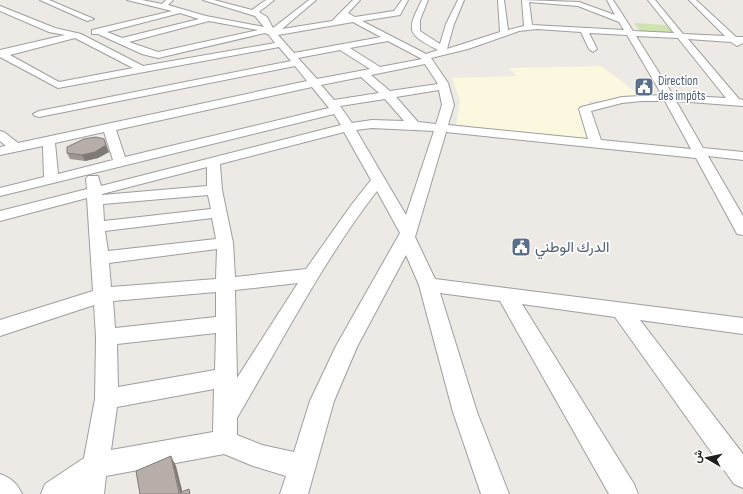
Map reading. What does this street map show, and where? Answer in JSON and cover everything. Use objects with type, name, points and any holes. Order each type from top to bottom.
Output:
[{"type":"street","points":[[43,0],[90,19]]},
{"type":"street","points":[[130,0],[163,6],[209,18],[258,27],[269,32],[282,44],[335,107],[348,127],[408,235],[428,285],[465,412],[495,494]]},
{"type":"street","points":[[163,6],[170,0]]},
{"type":"street","points":[[206,0],[258,14],[264,19],[269,32]]},
{"type":"street","points":[[220,4],[228,0]]},
{"type":"street","points":[[252,12],[271,0]]},
{"type":"street","points":[[269,32],[313,0]]},
{"type":"street","points":[[344,19],[357,0]]},
{"type":"street","points":[[99,31],[145,52],[158,55],[269,32],[344,19],[397,13],[405,0]]},
{"type":"street","points":[[425,0],[414,23],[414,28],[420,36],[442,51]]},
{"type":"street","points":[[442,51],[450,24],[461,0]]},
{"type":"street","points":[[501,0],[504,33]]},
{"type":"street","points":[[528,28],[526,0],[579,2],[622,20]]},
{"type":"street","points":[[610,0],[700,152],[743,230]]},
{"type":"street","points":[[651,0],[680,36],[741,103]]},
{"type":"street","points":[[692,0],[743,49]]},
{"type":"street","points":[[579,2],[593,49]]},
{"type":"street","points":[[0,9],[52,30],[76,36],[141,69]]},
{"type":"street","points":[[1,54],[180,11]]},
{"type":"street","points":[[7,20],[21,18]]},
{"type":"street","points":[[122,41],[209,18]]},
{"type":"street","points":[[294,494],[301,466],[322,401],[346,346],[408,235],[448,105],[443,86],[426,59],[389,38],[344,19]]},
{"type":"street","points":[[0,151],[426,59],[442,51],[465,47],[504,33],[528,28],[586,25],[630,32],[743,40]]},
{"type":"street","points":[[151,34],[186,48]]},
{"type":"street","points":[[39,114],[294,60],[342,47],[389,38]]},
{"type":"street","points":[[1,54],[55,84],[102,77],[282,44]]},
{"type":"street","points":[[342,47],[378,70]]},
{"type":"street","points":[[363,73],[388,95],[414,124]]},
{"type":"street","points":[[102,77],[112,99],[120,162]]},
{"type":"street","points":[[0,192],[335,107],[388,95],[443,86]]},
{"type":"street","points":[[596,143],[585,109],[600,103],[668,97],[741,103]]},
{"type":"street","points":[[0,216],[94,195],[348,127],[372,124],[414,124],[596,143],[743,156]]},
{"type":"street","points":[[0,135],[16,148]]},
{"type":"street","points":[[49,141],[51,179]]},
{"type":"street","points":[[213,162],[215,190],[225,243],[225,442]]},
{"type":"street","points":[[90,494],[107,399],[106,337],[92,169]]},
{"type":"street","points":[[225,416],[312,275],[357,207],[378,180]]},
{"type":"street","points":[[94,195],[215,190]]},
{"type":"street","points":[[97,227],[219,213]]},
{"type":"street","points":[[99,258],[225,243]]},
{"type":"street","points":[[0,328],[102,295],[224,285],[312,275]]},
{"type":"street","points":[[428,285],[743,326]]},
{"type":"street","points":[[507,296],[624,494]]},
{"type":"street","points":[[621,310],[743,475]]},
{"type":"street","points":[[106,337],[226,324]]},
{"type":"street","points":[[107,399],[225,378]]},
{"type":"street","points":[[54,494],[95,465],[225,442],[244,452],[268,460],[301,466]]},
{"type":"street","points":[[0,487],[8,494]]},
{"type":"shaded area","points":[[601,66],[644,98],[588,101],[602,140],[456,125],[460,101],[452,78],[517,76],[509,68]]},
{"type":"green space","points":[[634,23],[666,25],[673,33],[640,31]]},
{"type":"building","points":[[96,137],[104,139],[106,145],[95,152],[82,155],[67,153],[67,147],[84,139]]},
{"type":"building","points":[[171,456],[179,493],[189,489],[190,494],[140,494],[136,471]]},
{"type":"place","name":"Direction des impôts","points":[[644,87]]},
{"type":"place","name":"الدرك الوطني","points":[[521,247]]}]
